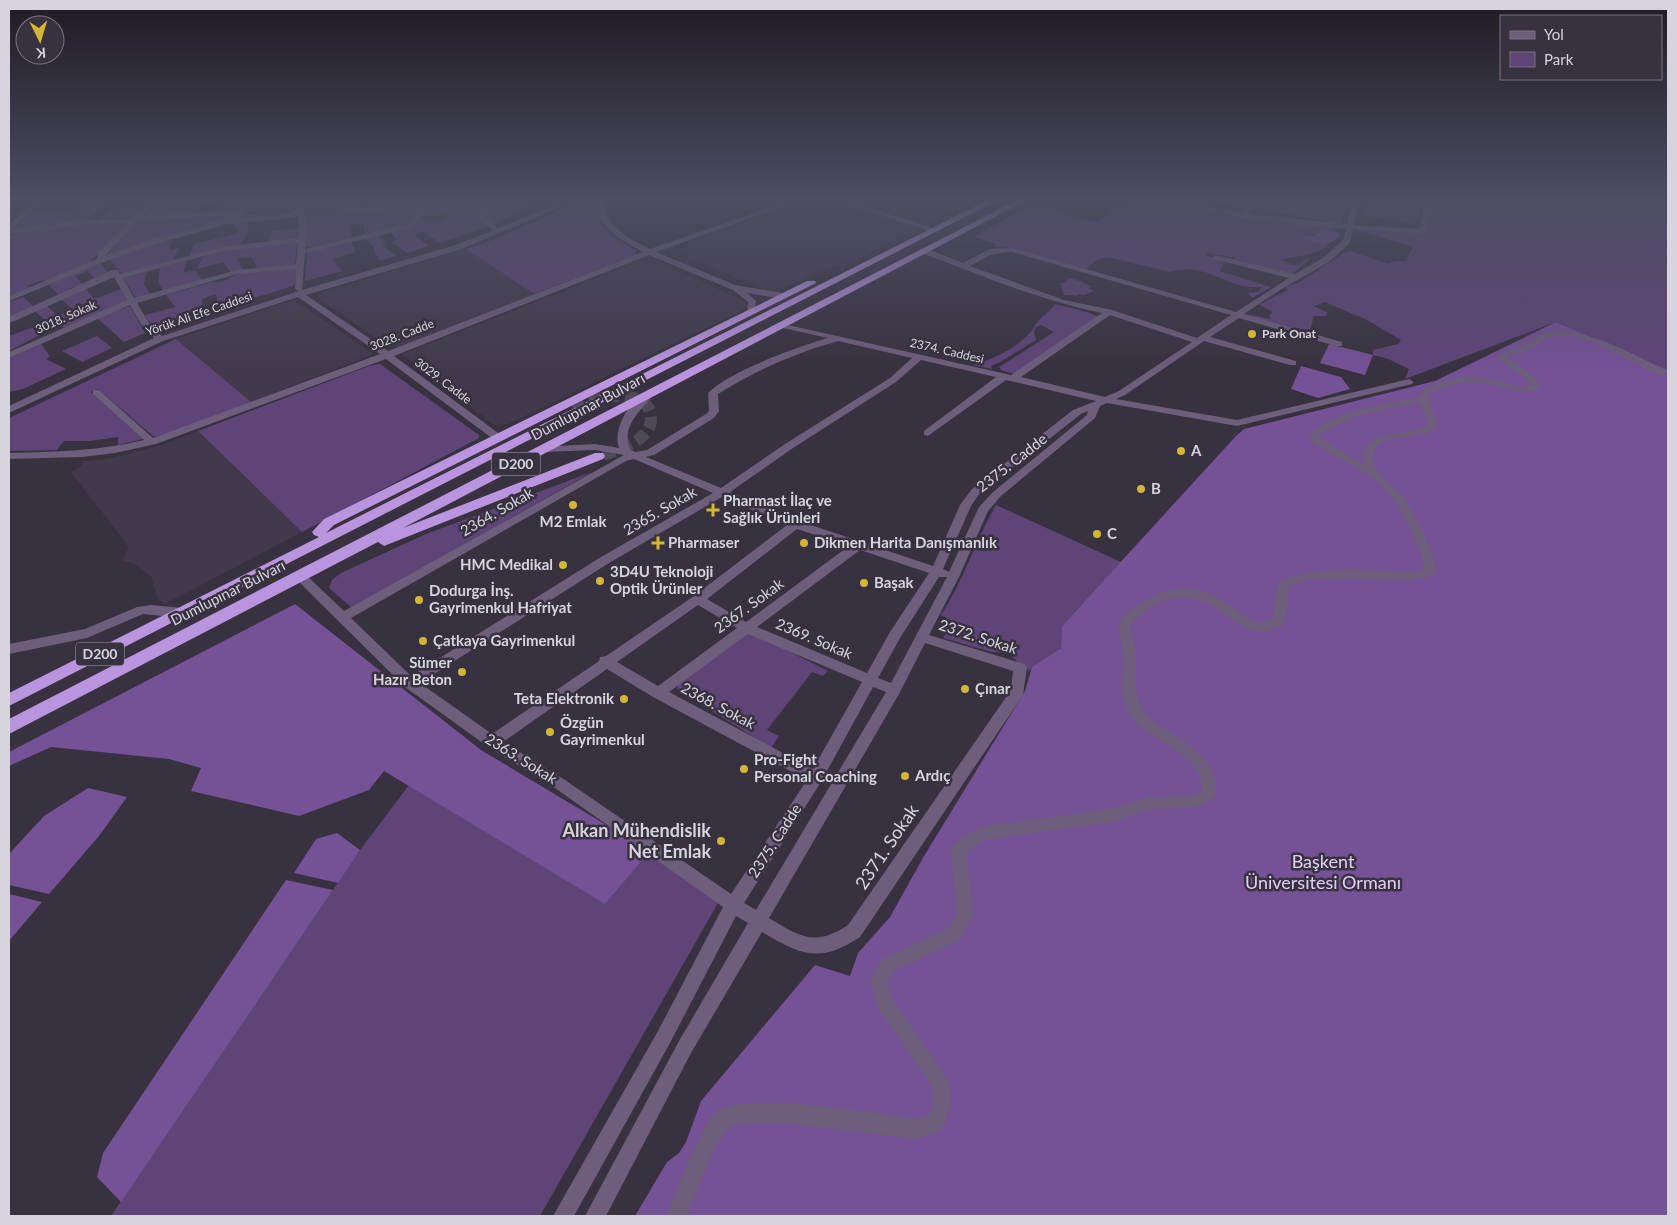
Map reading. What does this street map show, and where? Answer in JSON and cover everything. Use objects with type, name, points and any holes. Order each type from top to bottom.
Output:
[{"type":"highway","name":"Dumlupınar Bulvarı","points":[[319,532],[329,522],[497,437],[782,296],[869,257]]},
{"type":"highway","name":"Dumlupınar Bulvarı","points":[[9,700],[882,257]]},
{"type":"highway","name":"Dumlupınar Bulvarı","points":[[9,727],[913,257]]},
{"type":"highway","points":[[187,611],[202,598],[319,532],[572,405]]},
{"type":"highway","points":[[337,556],[391,539],[600,456]]},
{"type":"street","points":[[100,257],[117,275],[145,324],[156,337]]},
{"type":"street","points":[[9,299],[110,257]]},
{"type":"street","points":[[9,320],[117,275],[187,257]]},
{"type":"street","points":[[299,291],[301,257]]},
{"type":"street","name":"Yörük Ali Efe Caddesi","points":[[10,399],[156,337],[407,257]]},
{"type":"street","name":"Yörük Ali Efe Caddesi","points":[[299,291],[422,257]]},
{"type":"street","name":"3028. Cadde","points":[[9,456],[82,454],[152,442],[192,429],[387,355],[637,257]]},
{"type":"street","points":[[662,257],[733,287],[782,296]]},
{"type":"street","points":[[941,257],[1028,291],[1062,302],[1109,312],[1200,340],[1292,363]]},
{"type":"street","points":[[964,266],[979,257]]},
{"type":"street","points":[[1037,257],[1236,316],[1339,344]]},
{"type":"street","points":[[1218,257],[1296,277]]},
{"type":"street","name":"2375. Cadde","points":[[563,1216],[664,1037],[734,905],[816,778],[895,635],[936,572],[966,505],[976,491],[1077,412],[1122,393],[1236,316],[1329,257]]},
{"type":"street","name":"3018. Sokak","points":[[9,355],[133,301],[237,272],[301,266]]},
{"type":"street","points":[[733,287],[752,301],[750,312]]},
{"type":"street","name":"3029. Cadde","points":[[299,291],[497,437]]},
{"type":"street","points":[[928,433],[1007,378],[1109,312]]},
{"type":"street","name":"2374. Caddesi","points":[[782,325],[1007,378],[1101,403],[1237,423],[1409,382]]},
{"type":"street","points":[[677,1216],[710,1139],[722,1119],[741,1112],[784,1112],[918,1129],[935,1123],[941,1108],[941,1083],[883,1001],[879,980],[889,964],[953,935],[965,916],[959,849],[980,834],[1114,815],[1146,804],[1198,801],[1209,794],[1211,784],[1206,770],[1190,752],[1139,717],[1129,700],[1130,658],[1124,625],[1133,613],[1163,596],[1182,592],[1197,592],[1218,602],[1240,620],[1257,627],[1267,626],[1278,622],[1282,609],[1281,592],[1284,584],[1297,578],[1313,575],[1411,576],[1431,572],[1413,523],[1400,501],[1370,468],[1368,458],[1370,447],[1381,439],[1427,430],[1433,423],[1424,399],[1427,391],[1434,388],[1466,380],[1481,380],[1520,389],[1536,387],[1528,377],[1502,358],[1502,355],[1523,349],[1537,339],[1554,333],[1578,336],[1668,374]]},
{"type":"street","name":"Yörük Ali Efe Caddesi","points":[[9,410],[156,337]]},
{"type":"street","name":"2364. Sokak","points":[[342,618],[630,454],[650,453],[710,416],[714,411],[713,393],[729,382],[807,346],[838,338]]},
{"type":"street","name":"2365. Sokak","points":[[410,682],[604,560],[738,483],[789,446],[893,380],[919,357]]},
{"type":"street","points":[[96,392],[152,442]]},
{"type":"street","points":[[630,454],[622,439],[624,422],[649,394]]},
{"type":"street","points":[[1377,476],[1318,442],[1314,437],[1318,431],[1356,413],[1424,399]]},
{"type":"street","name":"2375. Cadde","points":[[596,1216],[686,1047],[894,690],[953,577],[983,510],[988,503],[1091,416],[1101,403]]},
{"type":"street","points":[[544,449],[596,447],[630,454],[795,524],[953,577]]},
{"type":"street","points":[[492,742],[605,661],[698,599],[795,524]]},
{"type":"street","name":"2367. Sokak","points":[[658,693],[858,545]]},
{"type":"street","name":"2363. Sokak","points":[[300,576],[410,682],[492,742],[560,784],[734,905],[760,920]]},
{"type":"street","name":"2369. Sokak","points":[[698,599],[747,628],[894,690]]},
{"type":"street","points":[[9,649],[87,633],[141,610],[187,611]]},
{"type":"street","name":"2372. Sokak","points":[[922,636],[1011,664],[1020,668],[1021,672]]},
{"type":"street","name":"2368. Sokak","points":[[605,661],[658,693],[816,778]]},
{"type":"street","name":"2371. Sokak","points":[[760,920],[794,942],[813,946],[828,945],[839,941],[854,931],[1018,692],[1021,672]]},
{"type":"shaded area","points":[[439,257],[478,257],[534,294],[399,347],[389,347],[318,298],[318,295]]},
{"type":"shaded area","points":[[688,257],[863,257],[829,268],[775,292],[766,291]]},
{"type":"shaded area","points":[[633,264],[663,264],[746,302],[746,306],[743,310],[509,424],[494,425],[402,354]]},
{"type":"shaded area","points":[[291,301],[296,302],[374,354],[251,402],[176,339]]},
{"type":"shaded area","points":[[198,431],[302,532],[165,604],[157,598],[151,576],[133,563],[122,561],[129,547],[71,472],[80,467],[84,461],[100,460],[128,454],[162,445]]},
{"type":"green space","points":[[9,257],[95,257],[89,263],[49,282],[42,280],[27,286],[30,288],[9,296]]},
{"type":"green space","points":[[116,257],[175,257],[173,261],[125,274],[121,273],[111,259]]},
{"type":"green space","points":[[202,257],[250,257],[237,259],[243,270],[231,273],[223,262],[197,269]]},
{"type":"green space","points":[[252,257],[296,257],[295,264],[257,268]]},
{"type":"green space","points":[[307,257],[338,257],[332,259],[343,271],[305,281]]},
{"type":"green space","points":[[377,257],[393,257],[379,261]]},
{"type":"green space","points":[[478,257],[629,257],[534,294]]},
{"type":"green space","points":[[1044,257],[1107,257],[1097,260],[1086,269]]},
{"type":"green space","points":[[1109,257],[1212,257],[1225,260],[1220,271],[1271,287],[1252,298],[1248,293],[1258,292],[1262,287],[1242,286],[1190,269],[1170,272]]},
{"type":"green space","points":[[1234,257],[1291,257],[1279,259],[1293,265],[1299,265],[1304,260],[1311,258],[1292,274],[1234,260]]},
{"type":"green space","points":[[1338,257],[1368,257],[1389,264],[1395,261],[1405,261],[1407,257],[1668,257],[1668,370],[1556,322],[1405,379],[1409,369],[1386,358],[1373,355],[1373,350],[1398,344],[1401,340],[1367,320],[1325,302],[1314,306],[1328,313],[1326,316],[1314,316],[1310,330],[1284,327],[1242,313],[1270,319],[1269,315],[1273,312],[1258,304],[1287,290],[1286,286],[1298,283]]},
{"type":"green space","points":[[187,260],[183,273],[195,270],[203,281],[164,292],[158,282],[160,268]]},
{"type":"green space","points":[[100,263],[108,273],[96,281],[88,271],[75,276],[84,286],[68,289],[69,291],[59,296],[49,285]]},
{"type":"green space","points":[[296,269],[293,286],[218,309],[216,294],[202,299],[203,314],[159,328],[153,328],[145,315],[175,307],[166,295],[212,282],[221,282],[240,273]]},
{"type":"green space","points":[[147,272],[144,284],[151,296],[136,298],[123,278]]},
{"type":"green space","points":[[1068,278],[1078,279],[1073,280],[1082,281],[1092,286],[1089,288],[1094,291],[1084,295],[1078,294],[1077,297],[1075,295],[1064,295],[1060,283],[1066,283]]},
{"type":"green space","points":[[86,288],[94,299],[121,289],[127,300],[65,328],[61,326],[49,330],[9,351],[9,336],[47,322],[34,310],[46,305],[57,315],[73,310],[61,299]]},
{"type":"green space","points":[[23,297],[34,307],[9,318],[9,302]]},
{"type":"green space","points":[[1055,304],[1090,313],[1098,317],[1014,374],[1001,370],[999,367],[1054,332],[1041,325],[1036,327],[1034,332],[1036,340],[991,366],[992,369],[973,365],[996,357],[1016,345],[1029,334],[1039,320]]},
{"type":"green space","points":[[130,306],[145,333],[124,342],[97,318]]},
{"type":"green space","name":"Başkent Üniversitesi Ormanı","points":[[1556,322],[1668,370],[1668,1216],[635,1216],[667,1162],[679,1153],[686,1142],[701,1101],[815,965],[850,976],[858,953],[890,917],[924,856],[1025,691],[1032,667],[1061,648],[1062,626],[1236,436],[1244,429],[1435,381]]},
{"type":"green space","points":[[97,336],[112,348],[82,362],[62,351]]},
{"type":"green space","points":[[176,339],[251,402],[192,426],[154,437],[98,389],[91,392],[143,439],[118,445],[118,437],[90,441],[64,441],[57,450],[9,451],[9,418]]},
{"type":"green space","points":[[41,344],[50,356],[46,359],[66,369],[23,389],[9,392],[9,358]]},
{"type":"green space","points":[[1329,344],[1373,355],[1365,375],[1320,363]]},
{"type":"green space","points":[[380,364],[479,435],[479,438],[302,532],[198,431],[369,366]]},
{"type":"green space","points":[[1301,366],[1341,377],[1350,389],[1318,398],[1291,389]]},
{"type":"green space","points":[[592,472],[352,608],[329,588],[332,580],[341,573],[426,534]]},
{"type":"green space","points":[[996,505],[1121,562],[1062,626],[1061,648],[1032,667],[1030,671],[1013,658],[1012,653],[992,652],[943,638],[952,621],[941,615]]},
{"type":"green space","points":[[295,604],[481,750],[650,851],[605,904],[384,771],[369,790],[299,816],[191,791],[201,768],[169,759],[51,747],[9,766],[9,752]]},
{"type":"green space","points":[[751,632],[828,671],[823,676],[812,672],[767,730],[779,736],[771,748],[677,689],[678,682]]},
{"type":"green space","points":[[409,785],[650,851],[718,903],[540,1216],[111,1216],[360,850]]},
{"type":"green space","points":[[88,788],[127,797],[99,836],[49,894],[9,885],[9,854],[44,816]]},
{"type":"green space","points":[[337,833],[360,850],[338,883],[294,873],[316,839]]},
{"type":"green space","points":[[286,880],[333,890],[121,1202],[97,1177],[103,1153]]},
{"type":"green space","points":[[9,894],[42,902],[9,941]]},
{"type":"tunnel","points":[[572,405],[601,398],[623,396],[640,400],[649,409],[651,422],[648,430],[642,437],[625,447],[599,456]]},
{"type":"place","name":"Park Onat","points":[[1252,334]]},
{"type":"place","name":"A","points":[[1181,451]]},
{"type":"place","name":"B","points":[[1141,489]]},
{"type":"place","name":"M2 Emlak","points":[[573,505]]},
{"type":"place","name":"Pharmast İlaç ve Sağlık Ürünleri","points":[[713,510]]},
{"type":"place","name":"C","points":[[1097,534]]},
{"type":"place","name":"Pharmaser","points":[[658,543]]},
{"type":"place","name":"Dikmen Harita Danışmanlık","points":[[804,543]]},
{"type":"place","name":"HMC Medikal","points":[[563,565]]},
{"type":"place","name":"3D4U Teknoloji Optik Ürünler","points":[[600,581]]},
{"type":"place","name":"Başak","points":[[864,583]]},
{"type":"place","name":"Dodurga İnş. Gayrimenkul Hafriyat","points":[[419,600]]},
{"type":"place","name":"Çatkaya Gayrimenkul","points":[[423,641]]},
{"type":"place","name":"Sümer Hazır Beton","points":[[462,672]]},
{"type":"place","name":"Çınar","points":[[965,689]]},
{"type":"place","name":"Teta Elektronik","points":[[624,699]]},
{"type":"place","name":"Özgün Gayrimenkul","points":[[550,732]]},
{"type":"place","name":"Pro-Fight Personal Coaching","points":[[744,769]]},
{"type":"place","name":"Ardıç","points":[[905,776]]},
{"type":"place","name":"Alkan Mühendislik Net Emlak","points":[[721,841]]}]
